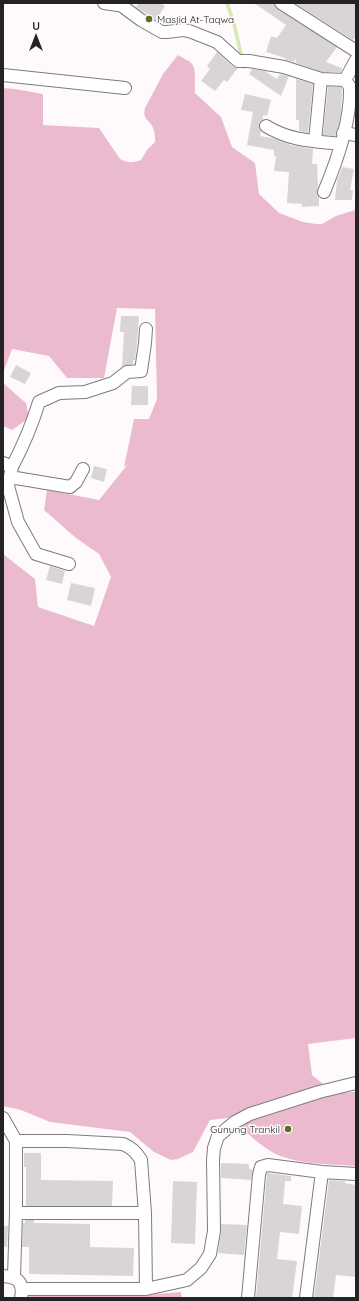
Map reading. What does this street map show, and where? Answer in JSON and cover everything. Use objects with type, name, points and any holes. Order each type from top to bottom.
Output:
[{"type":"street","points":[[104,3],[118,5],[162,32],[183,30],[217,42],[243,61],[284,67],[320,79],[345,80]]},
{"type":"street","points":[[281,3],[356,51]]},
{"type":"street","points":[[345,80],[356,60]]},
{"type":"street","points":[[3,75],[125,88]]},
{"type":"street","points":[[315,141],[320,79]]},
{"type":"street","points":[[324,192],[334,168],[346,121],[350,87],[345,80]]},
{"type":"street","points":[[266,126],[284,135],[315,141],[342,139],[356,135]]},
{"type":"street","points":[[69,564],[36,554],[18,522],[8,486],[8,469],[22,449],[34,421],[39,402],[59,393],[85,392],[113,383],[127,372],[142,371],[146,329]]},
{"type":"street","points":[[8,469],[70,487],[76,482],[83,469]]},
{"type":"street","points":[[3,1118],[16,1141],[16,1213],[8,1277],[20,1282],[22,1293],[146,1289],[186,1280],[201,1268],[210,1254],[214,1231],[213,1160],[214,1148],[218,1136],[235,1122],[250,1114],[319,1092],[356,1083]]},
{"type":"street","points":[[16,1141],[116,1143],[131,1147],[137,1153],[142,1160],[145,1213],[146,1289]]},
{"type":"street","points":[[248,1298],[259,1175],[261,1167],[268,1165],[322,1172],[356,1174]]},
{"type":"street","points":[[306,1298],[322,1172]]},
{"type":"street","points":[[16,1213],[145,1213]]},
{"type":"shaded area","points":[[178,55],[189,61],[194,67],[195,93],[221,117],[232,147],[255,163],[259,194],[279,213],[303,222],[322,224],[336,216],[356,209],[356,1038],[308,1044],[312,1075],[334,1093],[356,1092],[356,1166],[311,1163],[288,1159],[269,1150],[228,1118],[210,1120],[193,1152],[178,1159],[171,1160],[154,1152],[130,1132],[50,1122],[21,1110],[3,1106],[3,554],[35,579],[38,607],[94,626],[111,577],[99,554],[76,538],[44,510],[47,490],[99,500],[128,464],[124,467],[134,419],[149,419],[157,399],[155,309],[117,308],[104,378],[67,378],[49,356],[12,349],[3,373],[3,88],[43,94],[43,125],[99,128],[120,159],[128,162],[136,162],[141,160],[147,150],[155,142],[155,135],[152,125],[145,118],[145,108],[163,74]]},
{"type":"shaded area","points":[[3,383],[26,403],[29,418],[12,430],[3,426]]},
{"type":"shaded area","points":[[181,1292],[182,1298],[27,1298],[30,1295],[131,1296]]},
{"type":"building","name":"Masjid At-Taqwa","points":[[139,3],[160,3],[165,6],[156,20],[136,7]]},
{"type":"building","points":[[254,3],[274,3],[277,9],[337,47],[326,62],[342,68],[341,72],[322,72],[296,63],[296,58],[294,62],[266,52],[271,36],[277,38],[286,25]]},
{"type":"building","points":[[356,3],[356,36],[353,40],[296,4]]},
{"type":"building","points":[[217,52],[233,67],[238,68],[227,82],[224,80],[215,91],[201,81],[210,69],[207,66]]},
{"type":"building","points":[[252,69],[265,71],[277,79],[280,74],[289,76],[281,96],[249,74]]},
{"type":"building","points":[[296,79],[313,84],[308,133],[299,131],[299,120],[296,120]]},
{"type":"building","points":[[328,87],[341,87],[342,89],[341,112],[336,136],[323,135]]},
{"type":"building","points":[[245,94],[271,100],[267,116],[263,115],[263,119],[259,123],[261,131],[260,136],[272,138],[291,145],[313,149],[312,164],[317,164],[317,193],[319,197],[319,206],[302,207],[302,204],[287,203],[289,172],[274,171],[276,156],[274,156],[274,150],[247,145],[253,112],[241,110]]},
{"type":"building","points":[[342,167],[354,169],[350,190],[353,190],[352,200],[335,200],[337,181]]},
{"type":"building","points":[[121,316],[139,316],[135,360],[133,360],[133,364],[122,366],[124,332],[120,332]]},
{"type":"building","points":[[16,365],[31,373],[25,384],[10,377]]},
{"type":"building","points":[[132,386],[148,386],[148,405],[131,405]]},
{"type":"building","points":[[94,466],[107,469],[104,482],[91,478]]},
{"type":"building","points":[[50,566],[65,571],[62,584],[46,580]]},
{"type":"building","points":[[71,583],[95,588],[91,606],[67,600]]},
{"type":"building","points":[[24,1153],[41,1153],[41,1180],[113,1181],[112,1206],[26,1206],[26,1167],[24,1167]]},
{"type":"building","points":[[221,1163],[249,1164],[249,1169],[253,1170],[251,1180],[221,1178]]},
{"type":"building","points":[[267,1173],[291,1176],[291,1181],[285,1181],[283,1204],[302,1206],[299,1234],[280,1232],[277,1259],[297,1261],[292,1298],[256,1298]]},
{"type":"building","points":[[329,1180],[345,1181],[345,1183],[356,1185],[356,1277],[336,1275],[333,1298],[314,1298]]},
{"type":"building","points":[[173,1181],[197,1182],[195,1244],[171,1243]]},
{"type":"building","points":[[25,1220],[34,1220],[34,1223],[90,1224],[90,1247],[134,1248],[133,1276],[29,1274],[29,1247],[22,1247],[23,1223],[25,1223]]},
{"type":"building","points":[[221,1224],[247,1225],[244,1255],[218,1253]]},
{"type":"building","points":[[3,1226],[8,1226],[7,1247],[3,1247]]},
{"type":"waterway","points":[[227,3],[234,24],[244,67]]},
{"type":"place","name":"Masjid At-Taqwa","points":[[149,19]]},
{"type":"place","name":"Gunung Trankil","points":[[288,1129]]}]
